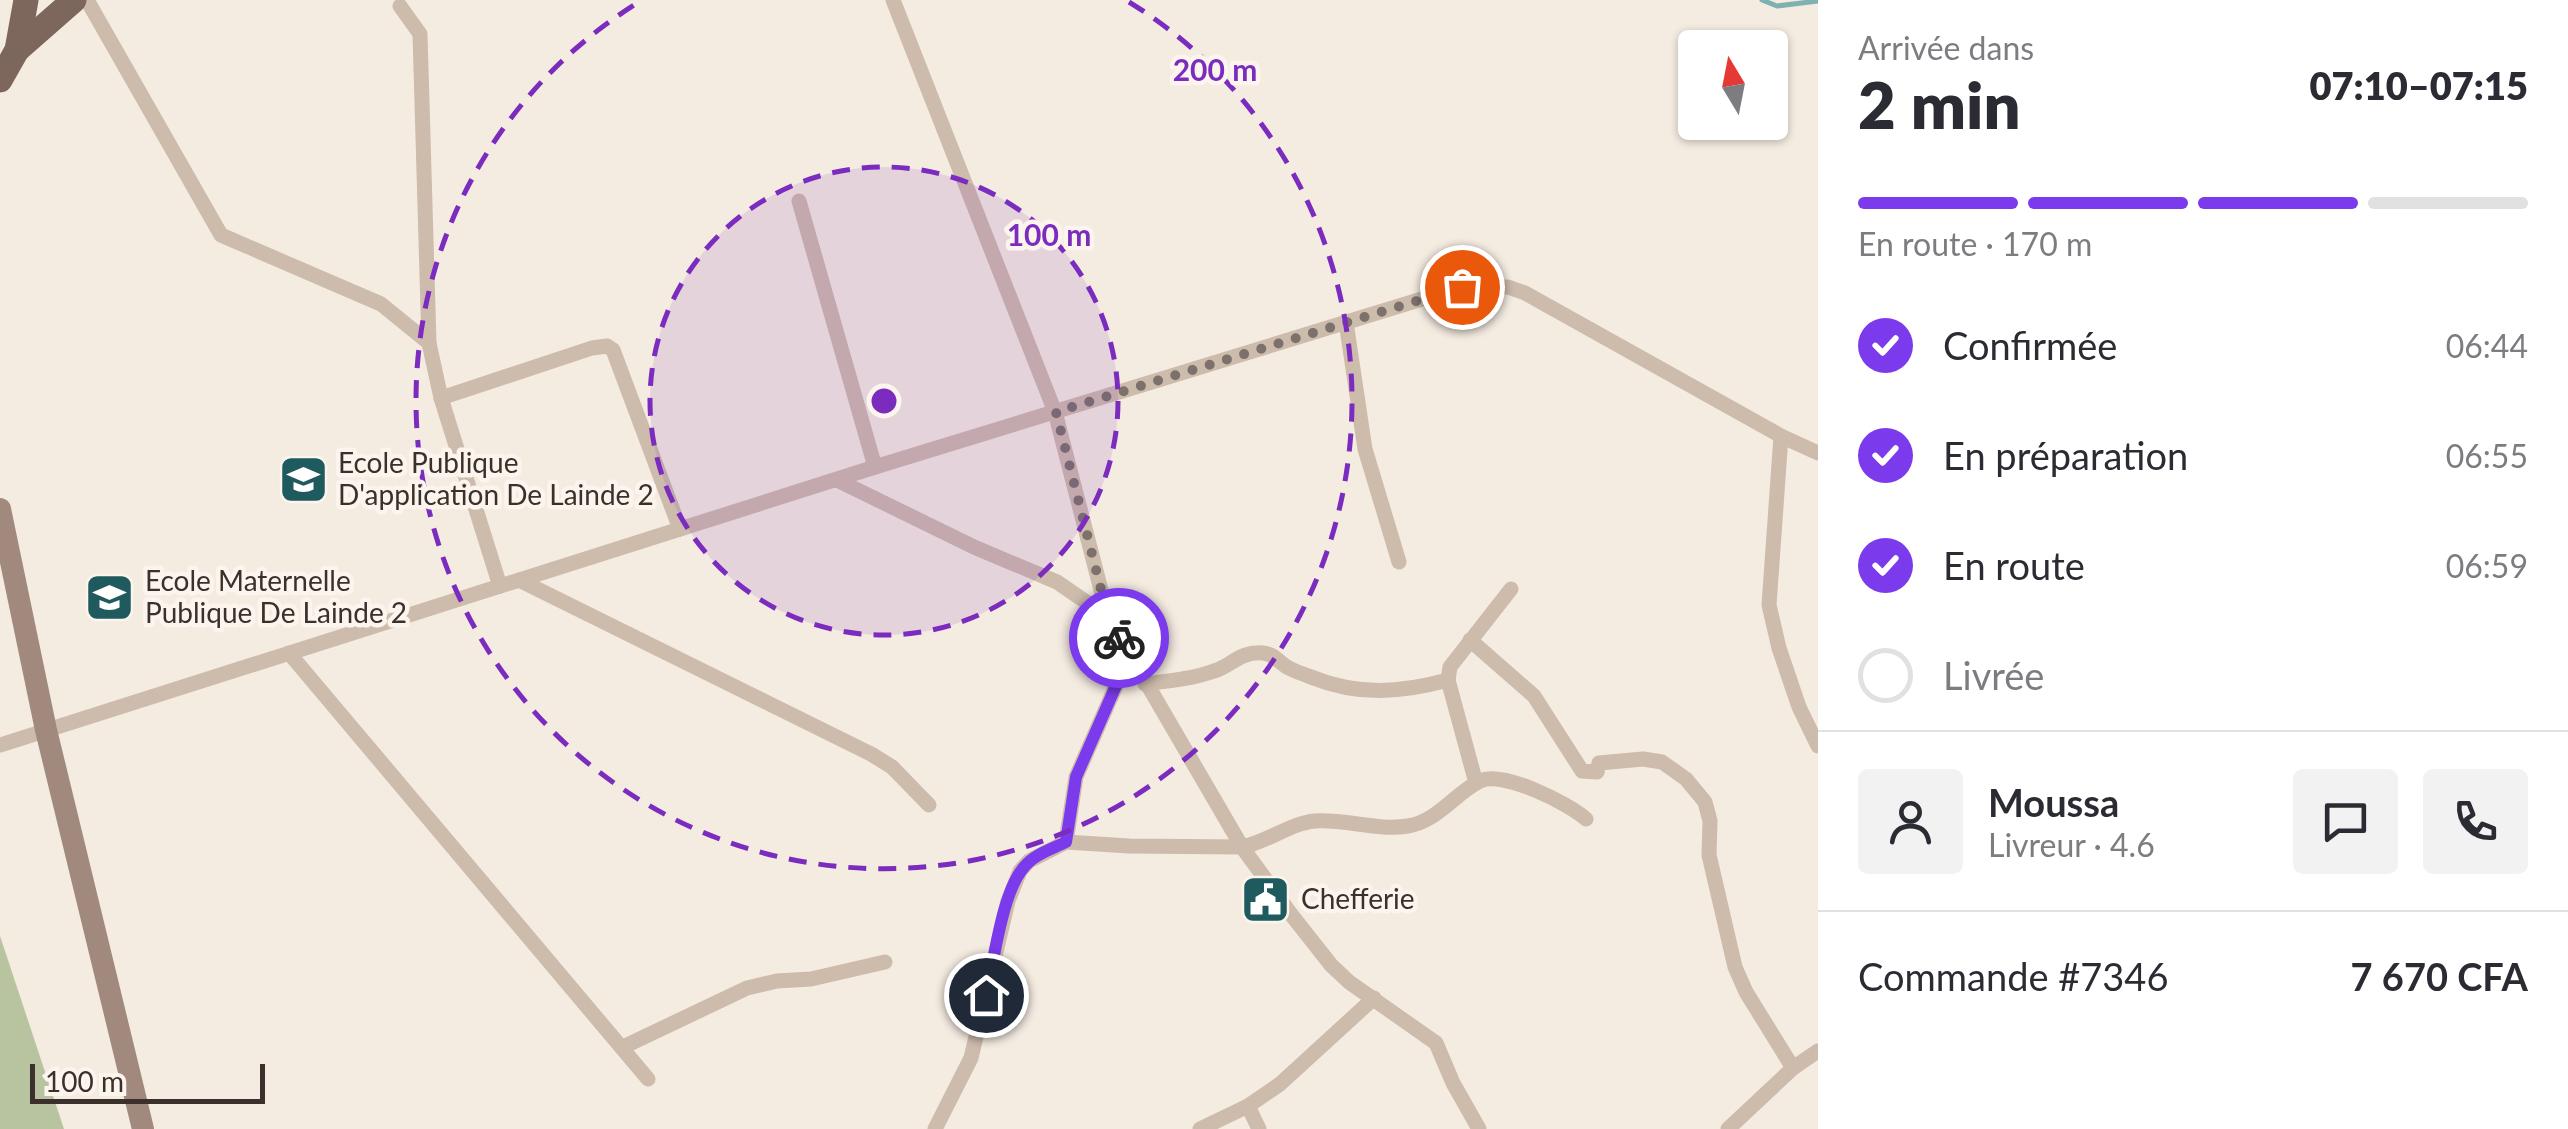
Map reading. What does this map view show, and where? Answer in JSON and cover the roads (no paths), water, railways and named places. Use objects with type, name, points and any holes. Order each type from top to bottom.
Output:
[{"type":"main road","points":[[18,50],[26,0]]},
{"type":"main road","points":[[0,80],[18,50],[74,0]]},
{"type":"street","points":[[87,0],[221,235],[381,304],[429,343]]},
{"type":"street","points":[[893,0],[1056,412],[1108,617],[1242,847],[1331,965],[1436,1043],[1452,1083],[1479,1129]]},
{"type":"street","points":[[400,6],[420,34],[429,343],[441,398],[500,586]]},
{"type":"street","points":[[799,201],[875,467]]},
{"type":"street","points":[[0,745],[680,528],[1462,287],[1508,287],[1525,293],[1818,453]]},
{"type":"street","points":[[1346,322],[1365,449],[1399,562]]},
{"type":"street","points":[[441,398],[607,346],[613,350],[680,528]]},
{"type":"street","points":[[1781,436],[1769,606],[1799,708],[1818,746]]},
{"type":"street","points":[[836,480],[974,547],[1057,582],[1108,617]]},
{"type":"street","points":[[0,509],[46,730],[143,1129]]},
{"type":"street","points":[[519,580],[871,754],[892,768],[929,805]]},
{"type":"street","points":[[1476,783],[1448,680],[1452,663],[1511,589]]},
{"type":"street","points":[[1470,640],[1534,696],[1582,772],[1597,772],[1599,763],[1643,758],[1662,762],[1696,790],[1705,802],[1710,821],[1708,856],[1736,966],[1746,992],[1793,1068]]},
{"type":"street","points":[[1145,684],[1207,674],[1220,670],[1230,660],[1258,652],[1314,678],[1373,692],[1390,693],[1448,680]]},
{"type":"street","points":[[289,653],[648,1079]]},
{"type":"street","points":[[1066,842],[1076,777],[1129,656]]},
{"type":"street","points":[[935,1129],[971,1058],[1008,901],[1020,870],[1029,861],[1066,842],[1242,847],[1258,844],[1306,822],[1396,827],[1418,824],[1436,815],[1476,783],[1492,778],[1560,799],[1586,818]]},
{"type":"street","points":[[623,1047],[746,988],[830,976],[886,962]]},
{"type":"street","points":[[1200,1129],[1248,1106],[1280,1084],[1374,998]]},
{"type":"street","points":[[1728,1129],[1793,1068],[1818,1051]]},
{"type":"street","points":[[1248,1106],[1259,1129]]},
{"type":"waterway","points":[[1762,0],[1777,6],[1818,1]]},
{"type":"place","name":"Ecole Publique D'application De Lainde 2","points":[[303,479]]},
{"type":"place","name":"Ecole Maternelle Publique De Lainde 2","points":[[110,597]]},
{"type":"place","name":"Chefferie","points":[[1266,899]]}]
